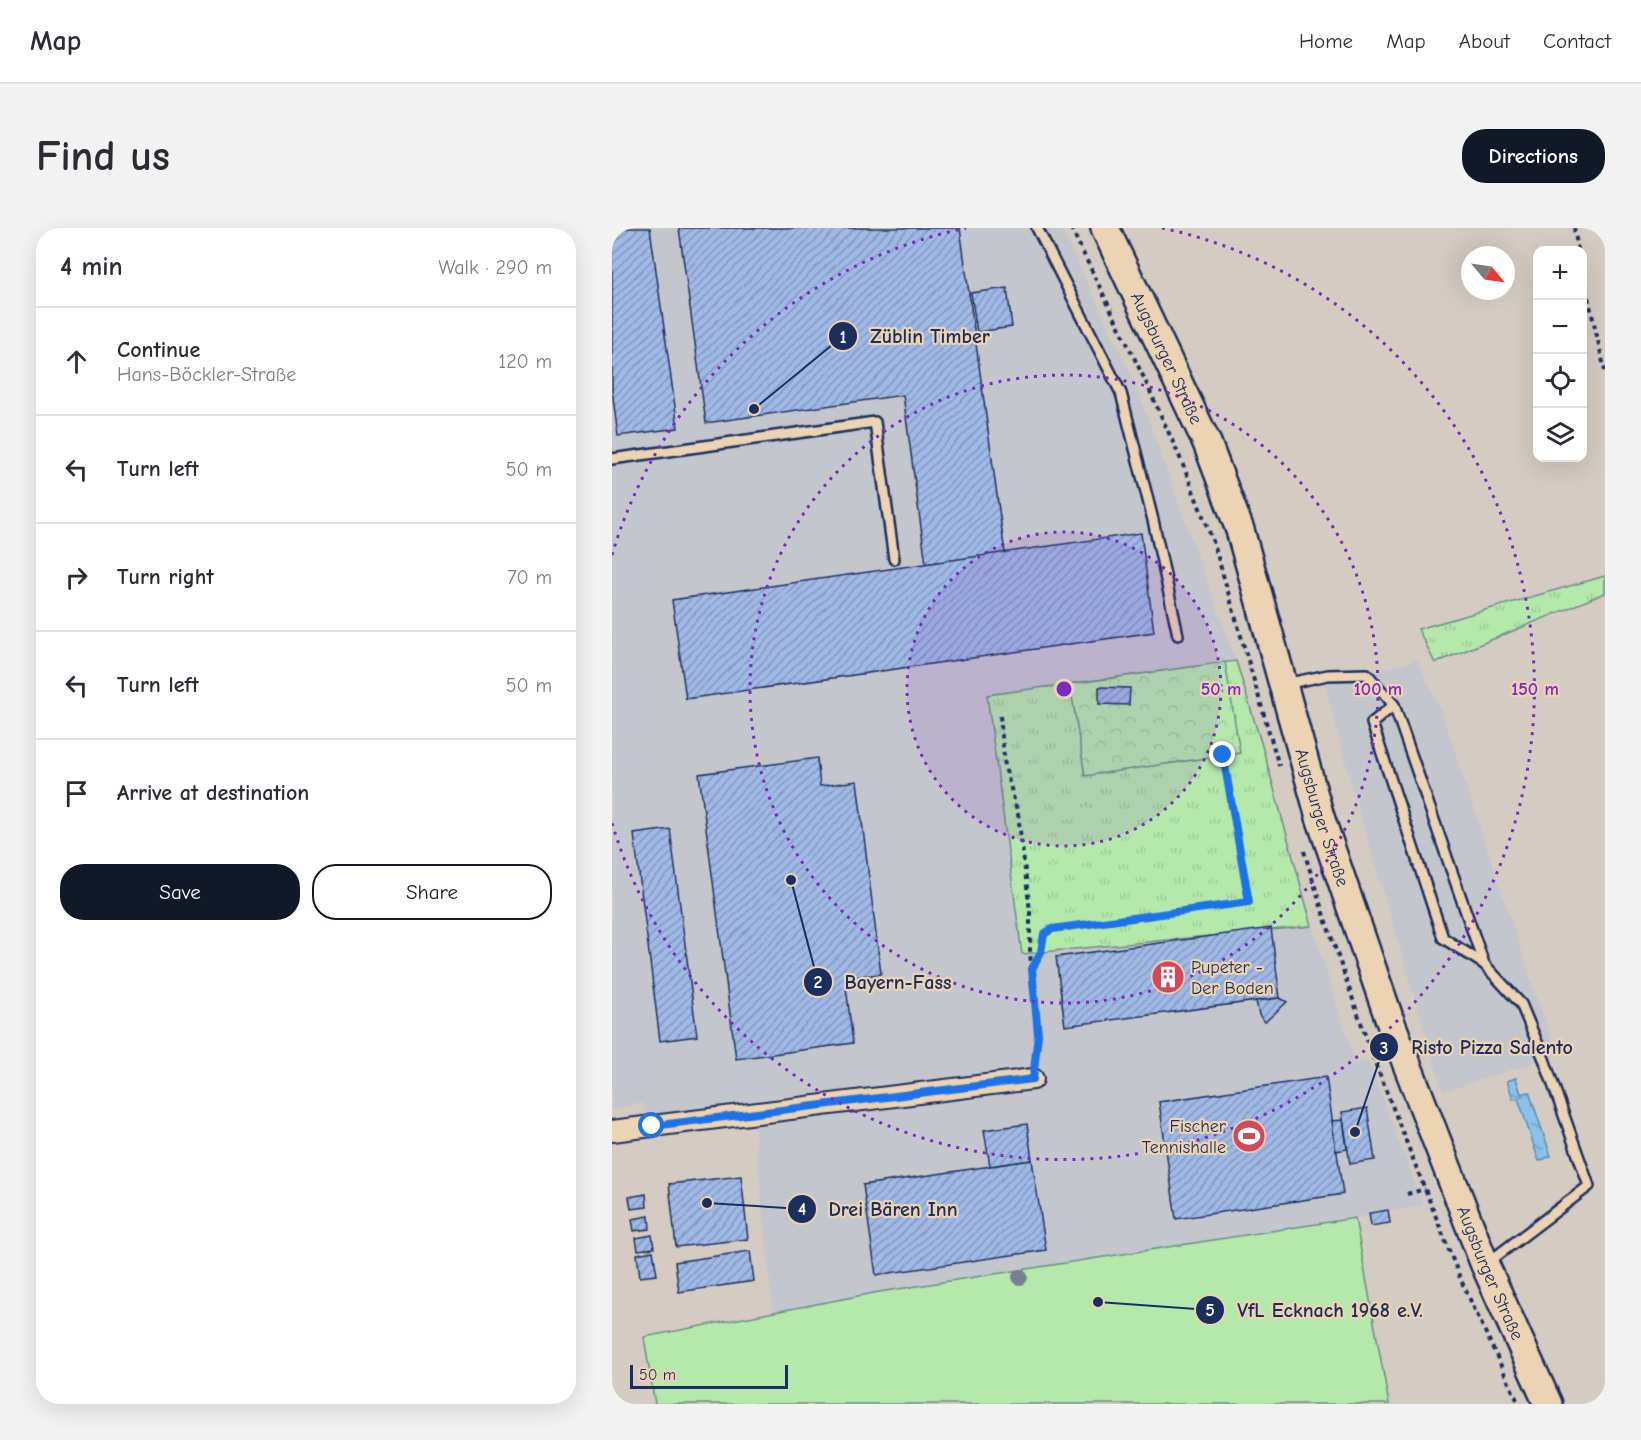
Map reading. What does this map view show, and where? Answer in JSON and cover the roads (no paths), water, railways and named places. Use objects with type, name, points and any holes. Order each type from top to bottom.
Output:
[{"type":"main road","name":"Augsburger Straße","points":[[1105,228],[1207,443],[1240,530],[1320,817],[1389,1018],[1485,1265],[1548,1404]]},
{"type":"street","points":[[612,1131],[1033,1079]]},
{"type":"lane","points":[[1037,228],[1121,393],[1153,520],[1178,635]]},
{"type":"lane","points":[[612,459],[875,422],[894,560]]},
{"type":"lane","points":[[1283,685],[1328,675],[1366,674],[1394,705],[1484,964]]},
{"type":"lane","points":[[1394,705],[1372,723],[1443,938],[1484,964],[1521,1004],[1544,1059],[1588,1186],[1485,1265]]},
{"type":"water","points":[[1516,1078],[1521,1094],[1529,1092],[1551,1156],[1539,1161],[1518,1098],[1513,1099],[1507,1081]]},
{"type":"place","name":"Züblin Timber","points":[[754,409]]},
{"type":"place","name":"Bayern-Fass","points":[[791,880]]},
{"type":"place","name":"Pupeter - Der Boden","points":[[1168,977]]},
{"type":"place","name":"Risto Pizza Salento","points":[[1355,1132]]},
{"type":"place","name":"Fischer Tennishalle","points":[[1249,1136]]},
{"type":"place","name":"Drei Bären Inn","points":[[707,1203]]},
{"type":"place","name":"VfL Ecknach 1968 e.V.","points":[[1098,1302]]}]
